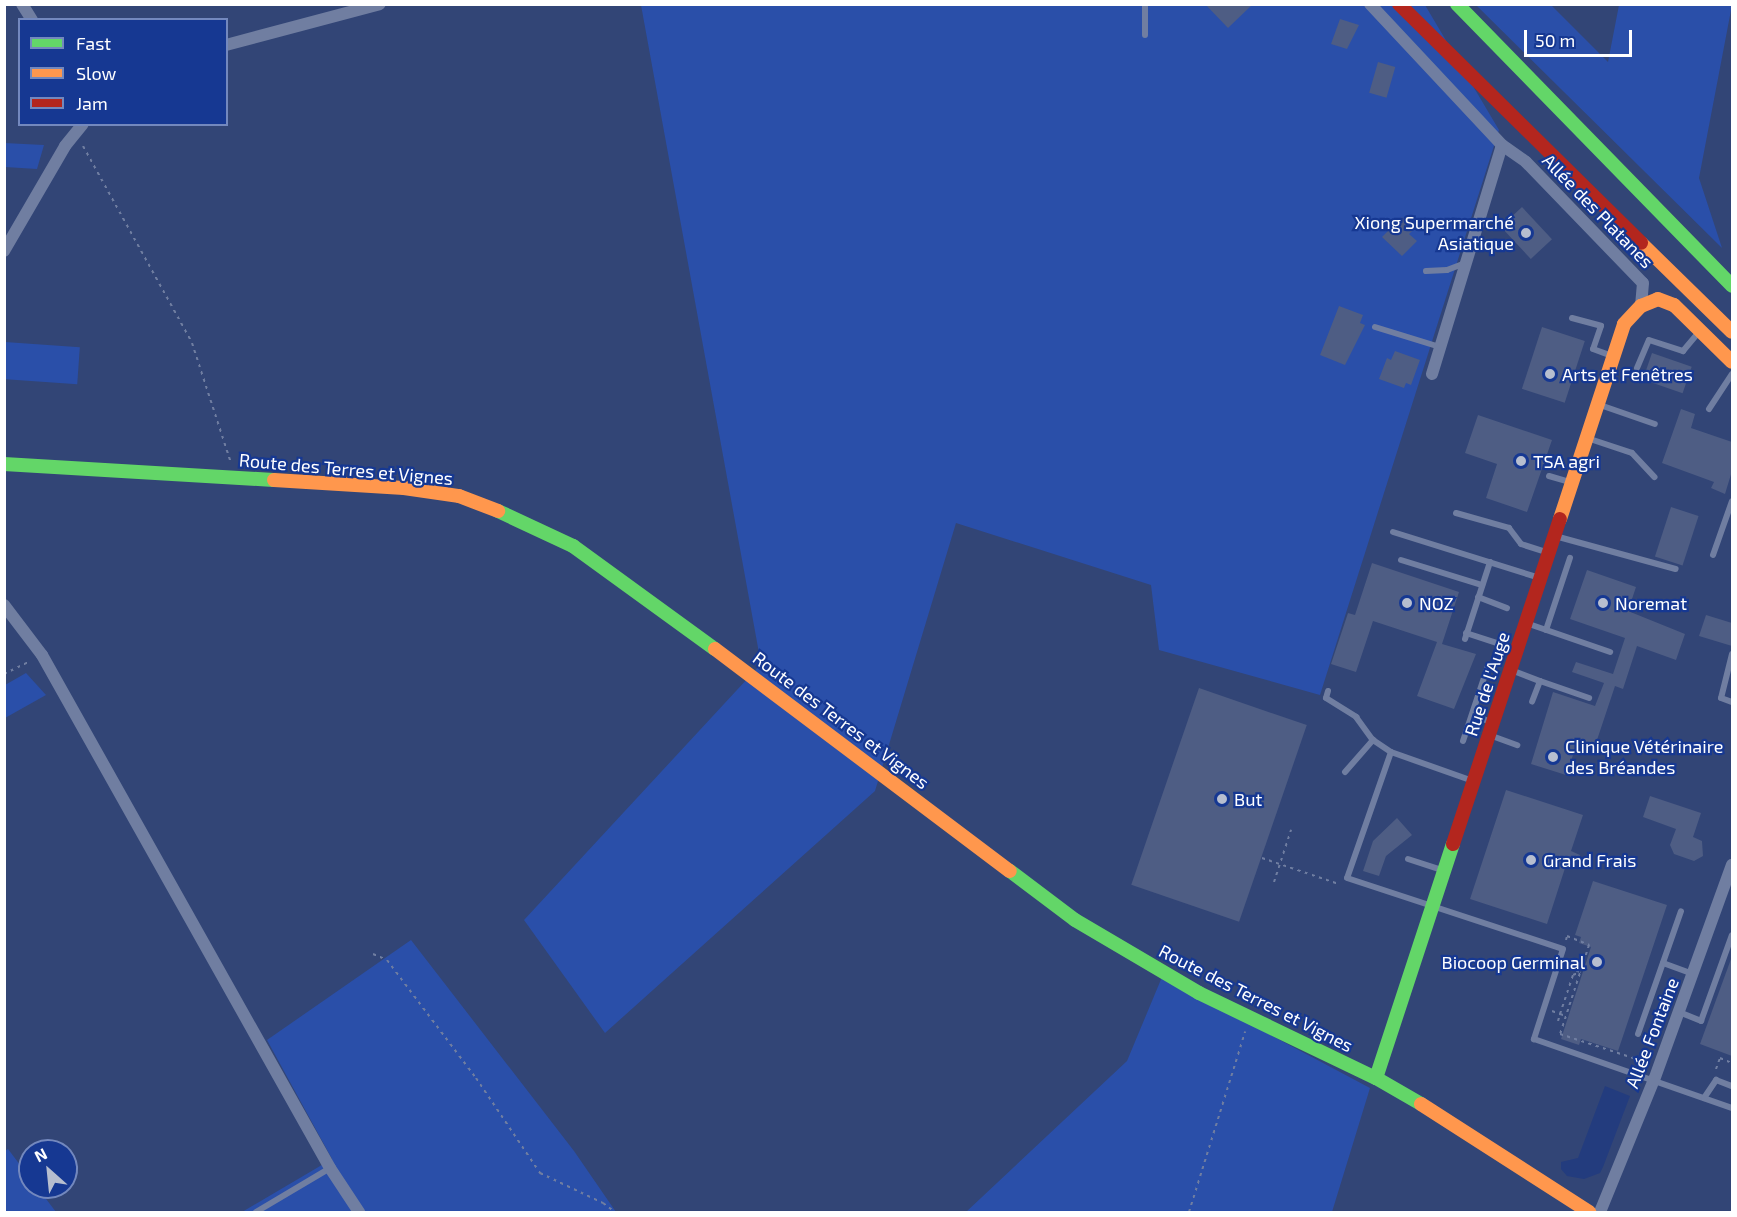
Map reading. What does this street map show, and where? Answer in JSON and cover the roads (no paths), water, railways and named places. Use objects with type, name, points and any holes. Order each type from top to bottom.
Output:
[{"type":"street","points":[[22,4],[31,18]]},
{"type":"street","points":[[228,44],[380,4]]},
{"type":"street","name":"Allée des Platanes","points":[[1370,4],[1502,145],[1526,162],[1643,283],[1641,306]]},
{"type":"street","points":[[1399,4],[1732,332]]},
{"type":"street","points":[[1457,4],[1732,286]]},
{"type":"street","points":[[4,251],[79,129]]},
{"type":"street","points":[[1432,374],[1502,145]]},
{"type":"street","points":[[1684,285],[1703,316],[1732,344]]},
{"type":"street","points":[[1641,306],[1658,299],[1674,305],[1732,362]]},
{"type":"street","name":"Rue de l'Auge","points":[[1376,1078],[1589,439],[1613,356],[1624,324],[1641,306]]},
{"type":"street","name":"Route des Terres et Vignes","points":[[4,464],[404,488],[459,496],[573,546],[650,600],[1075,920],[1175,981],[1376,1078],[1482,1140],[1589,1212]]},
{"type":"street","points":[[4,605],[42,655],[330,1168],[359,1212]]},
{"type":"street","name":"Allée Fontaine","points":[[1600,1212],[1659,1067],[1732,866]]},
{"type":"lane","points":[[1145,4],[1145,34]]},
{"type":"lane","points":[[1426,271],[1465,263]]},
{"type":"lane","points":[[1572,318],[1601,326],[1593,349],[1613,356]]},
{"type":"lane","points":[[1374,327],[1440,347]]},
{"type":"lane","points":[[1637,368],[1649,340],[1683,351],[1700,330]]},
{"type":"lane","points":[[1709,409],[1732,374]]},
{"type":"lane","points":[[1600,405],[1655,424]]},
{"type":"lane","points":[[1589,439],[1632,453],[1654,477]]},
{"type":"lane","points":[[1549,477],[1573,483]]},
{"type":"lane","points":[[1713,555],[1732,501]]},
{"type":"lane","points":[[1456,513],[1509,528],[1521,544],[1549,554]]},
{"type":"lane","points":[[1393,532],[1541,578]]},
{"type":"lane","points":[[1555,536],[1676,569]]},
{"type":"lane","points":[[1546,630],[1570,558]]},
{"type":"lane","points":[[1401,560],[1482,585]]},
{"type":"lane","points":[[1490,562],[1466,636],[1496,642]]},
{"type":"lane","points":[[1478,597],[1507,608]]},
{"type":"lane","points":[[1526,623],[1610,652]]},
{"type":"lane","points":[[1732,654],[1720,698],[1732,702]]},
{"type":"lane","points":[[1463,741],[1488,666]]},
{"type":"lane","points":[[1511,669],[1589,698]]},
{"type":"lane","points":[[1532,702],[1540,681]]},
{"type":"lane","points":[[1328,691],[1326,698],[1356,717],[1373,740],[1391,752],[1474,781]]},
{"type":"lane","points":[[1472,715],[1517,745]]},
{"type":"lane","points":[[1345,772],[1373,740]]},
{"type":"lane","points":[[1391,752],[1347,878],[1563,949],[1534,1039],[1732,1108]]},
{"type":"lane","points":[[1408,860],[1444,871]]},
{"type":"lane","points":[[1638,1034],[1681,911]]},
{"type":"lane","points":[[1679,1012],[1701,1021],[1732,935]]},
{"type":"lane","points":[[1663,963],[1693,974]]},
{"type":"lane","points":[[1704,1098],[1716,1080],[1732,1086]]},
{"type":"lane","points":[[256,1212],[330,1168]]},
{"type":"place","name":"Xiong Supermarché Asiatique","points":[[1526,233]]},
{"type":"place","name":"Arts et Fenêtres","points":[[1550,374]]},
{"type":"place","name":"TSA agri","points":[[1521,461]]},
{"type":"place","name":"NOZ","points":[[1407,603]]},
{"type":"place","name":"Noremat","points":[[1603,603]]},
{"type":"place","name":"Clinique Vétérinaire des Bréandes","points":[[1553,757]]},
{"type":"place","name":"But","points":[[1222,799]]},
{"type":"place","name":"Grand Frais","points":[[1531,860]]},
{"type":"place","name":"Biocoop Germinal","points":[[1597,962]]}]
